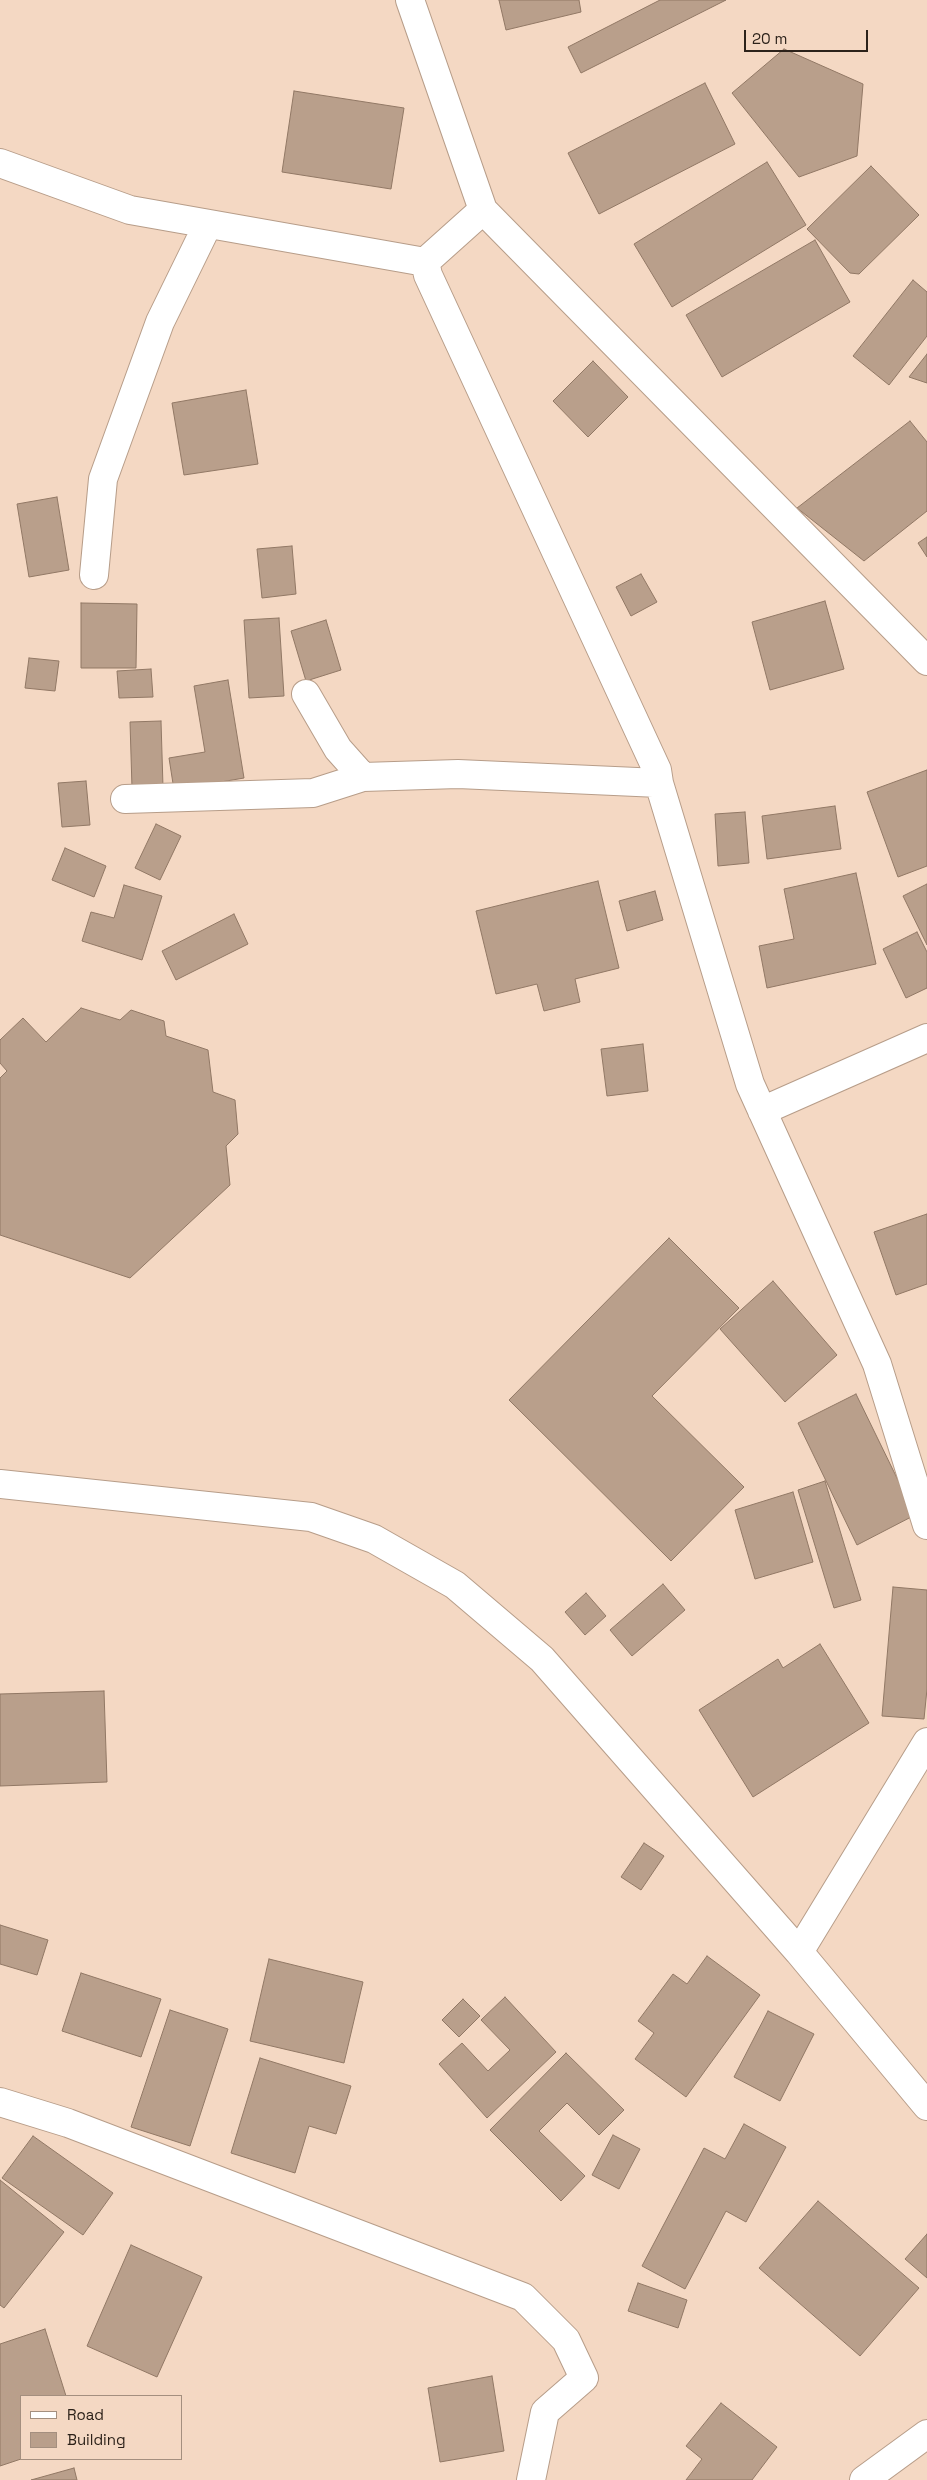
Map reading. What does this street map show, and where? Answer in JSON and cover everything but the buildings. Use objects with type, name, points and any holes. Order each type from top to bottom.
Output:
[{"type":"street","points":[[410,0],[483,210],[927,661]]},
{"type":"street","points":[[0,163],[130,210],[425,262]]},
{"type":"street","points":[[425,262],[483,210]]},
{"type":"street","points":[[94,575],[103,479],[160,322],[208,224]]},
{"type":"street","points":[[425,262],[428,275],[657,770],[659,784],[750,1084],[877,1364],[927,1525]]},
{"type":"street","points":[[306,694],[338,749],[363,777]]},
{"type":"street","points":[[125,799],[314,793],[363,777],[458,774],[659,784]]},
{"type":"street","points":[[762,1112],[927,1038]]},
{"type":"street","points":[[0,1484],[311,1517],[374,1539],[455,1585],[542,1659],[799,1952],[927,2106]]},
{"type":"street","points":[[799,1952],[927,1742]]},
{"type":"street","points":[[0,2102],[68,2123],[523,2297],[566,2340],[584,2378],[545,2412],[531,2480]]},
{"type":"street","points":[[864,2480],[927,2434]]}]
